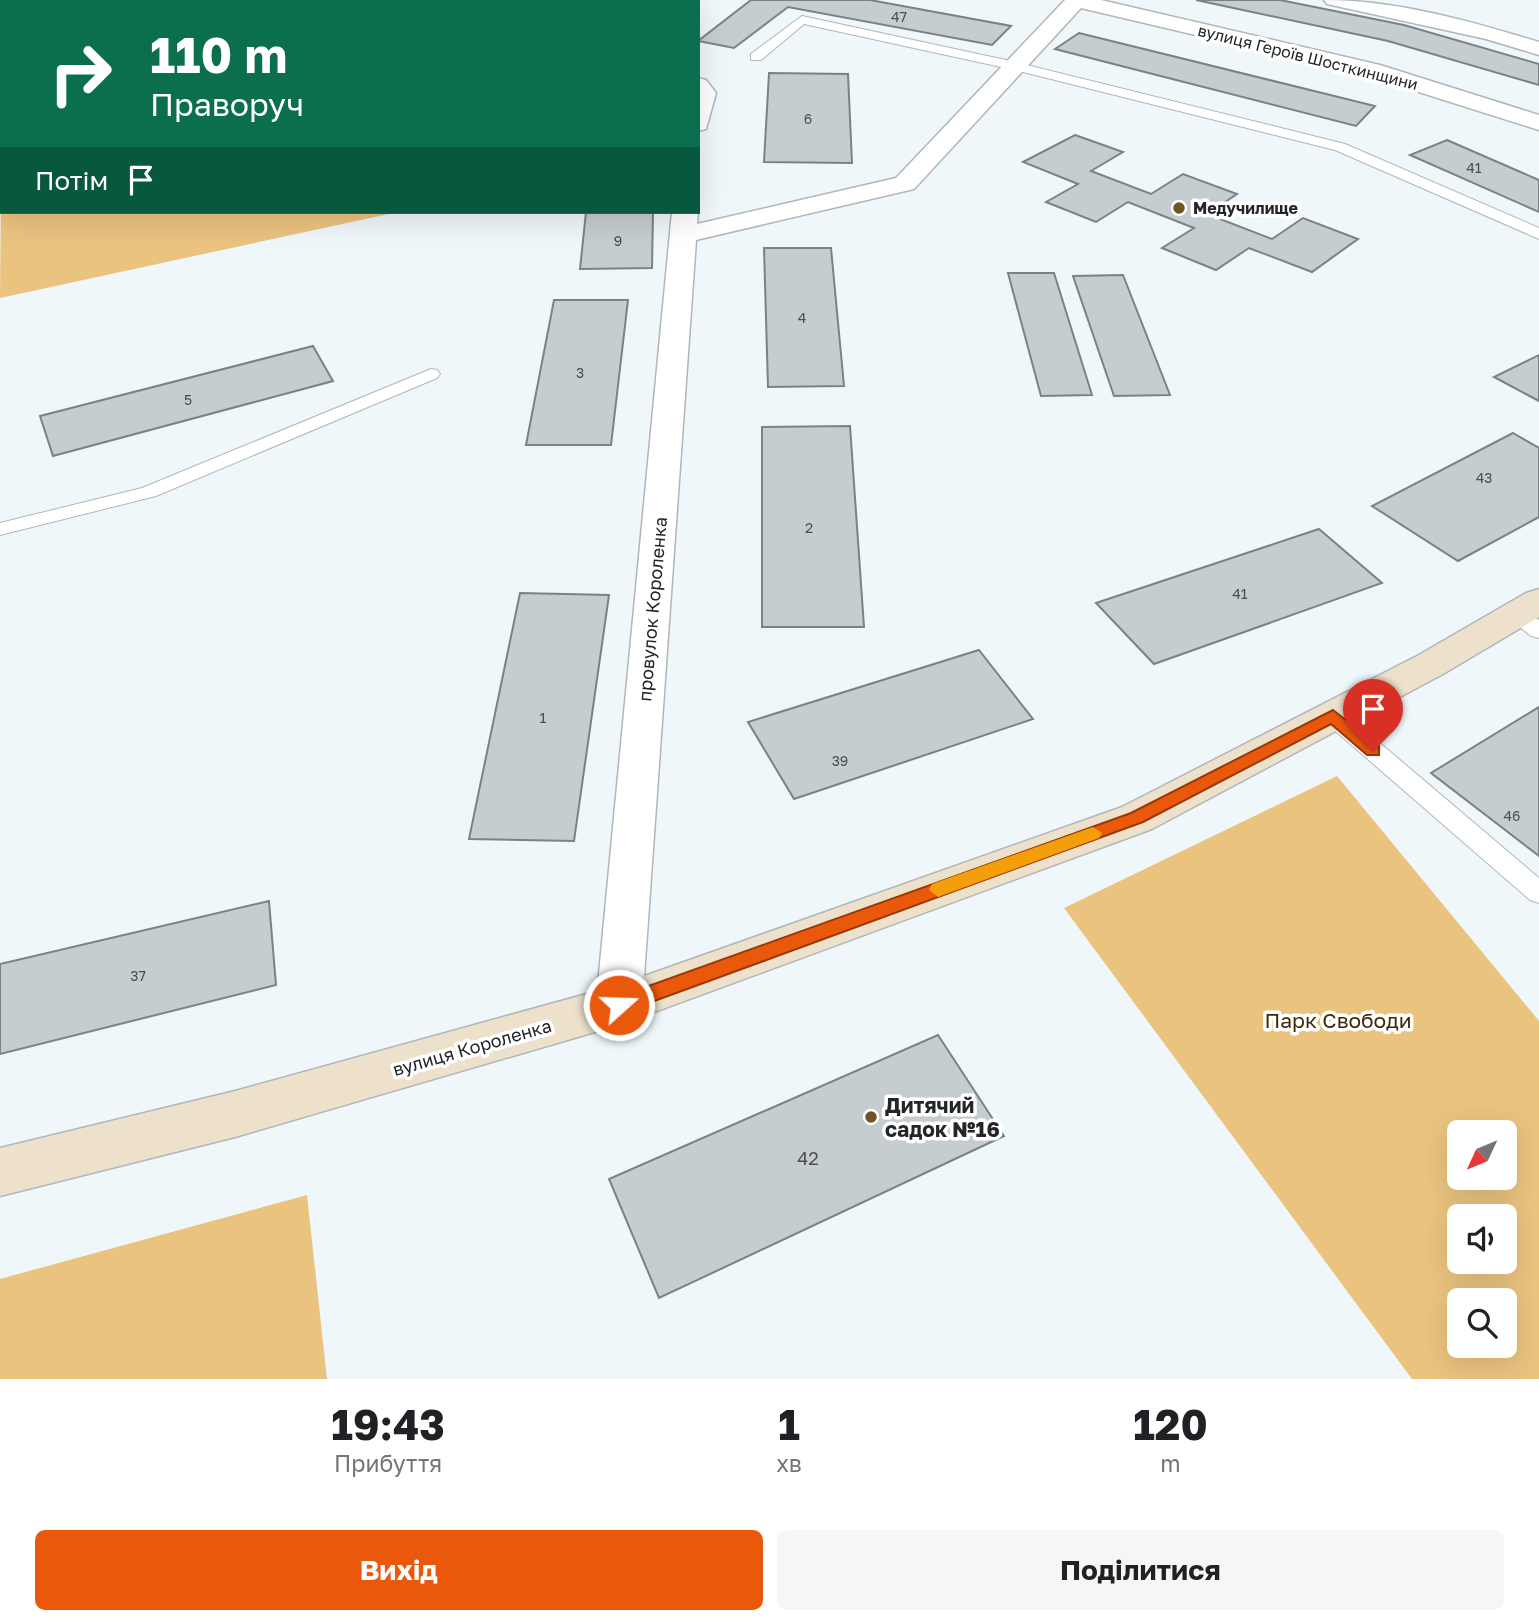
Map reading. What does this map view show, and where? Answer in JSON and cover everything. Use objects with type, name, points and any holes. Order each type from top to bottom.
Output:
[{"type":"main road","name":"вулиця Короленка","points":[[0,1172],[235,1114],[619,1005],[1137,818],[1430,665],[1531,616]]},
{"type":"street","points":[[684,223],[905,184],[1076,0]]},
{"type":"street","name":"вулиця Героїв Шосткинщини","points":[[1076,0],[1372,71],[1539,123]]},
{"type":"street","points":[[1334,0],[1491,34],[1539,49]]},
{"type":"street","points":[[700,87],[705,93],[700,115]]},
{"type":"street","name":"провулок Короленка","points":[[619,1005],[684,223]]},
{"type":"lane","points":[[756,57],[802,20],[1015,66],[1340,147],[1539,234]]},
{"type":"lane","points":[[0,529],[149,492],[431,374]]},
{"type":"lane","points":[[1333,716],[1539,893]]},
{"type":"green space","points":[[1,214],[389,214],[0,298]]},
{"type":"green space","name":"Парк Свободи","points":[[1337,776],[1539,1021],[1539,1379],[1412,1379],[1064,908]]},
{"type":"green space","points":[[307,1195],[327,1379],[0,1379],[0,1279]]},
{"type":"building","points":[[751,0],[870,0],[1011,26],[992,45],[788,7],[734,48],[700,39]]},
{"type":"building","points":[[1196,0],[1280,0],[1404,25],[1539,64],[1539,85],[1388,41]]},
{"type":"building","points":[[1079,33],[1375,106],[1356,126],[1055,49]]},
{"type":"building","points":[[769,73],[848,74],[852,163],[764,162]]},
{"type":"building","name":"Медучилище","points":[[1075,135],[1123,152],[1091,171],[1151,194],[1183,174],[1237,194],[1207,214],[1272,239],[1303,218],[1358,239],[1312,272],[1249,248],[1216,270],[1162,248],[1194,228],[1128,202],[1096,222],[1046,202],[1078,184],[1023,162]]},
{"type":"building","points":[[1447,140],[1539,180],[1539,212],[1410,155]]},
{"type":"building","points":[[586,214],[653,214],[652,268],[580,269]]},
{"type":"building","points":[[764,248],[831,248],[844,386],[768,387]]},
{"type":"building","points":[[1008,273],[1054,273],[1092,395],[1041,396]]},
{"type":"building","points":[[1123,275],[1170,395],[1114,396],[1073,276]]},
{"type":"building","points":[[554,300],[628,300],[611,445],[526,445]]},
{"type":"building","points":[[313,346],[333,381],[53,456],[40,416]]},
{"type":"building","points":[[1539,355],[1539,401],[1494,377]]},
{"type":"building","points":[[850,426],[864,627],[762,627],[762,427]]},
{"type":"building","points":[[1513,433],[1539,448],[1539,517],[1458,561],[1372,506]]},
{"type":"building","points":[[1319,529],[1382,583],[1154,664],[1096,603]]},
{"type":"building","points":[[520,593],[609,595],[574,841],[469,839]]},
{"type":"building","points":[[979,650],[1033,719],[794,799],[748,722]]},
{"type":"building","points":[[1539,707],[1539,856],[1431,773]]},
{"type":"building","points":[[269,901],[276,985],[0,1054],[0,964]]},
{"type":"building","points":[[938,1035],[1004,1136],[659,1298],[609,1179]]},
{"type":"slow traffic","points":[[938,890],[1093,833]]},
{"type":"place","name":"Медучилище","points":[[1179,208]]},
{"type":"place","name":"Дитячий садок №16","points":[[871,1117]]},
{"type":"route","points":[[619,1005],[1137,818],[1333,716],[1373,751]]}]
